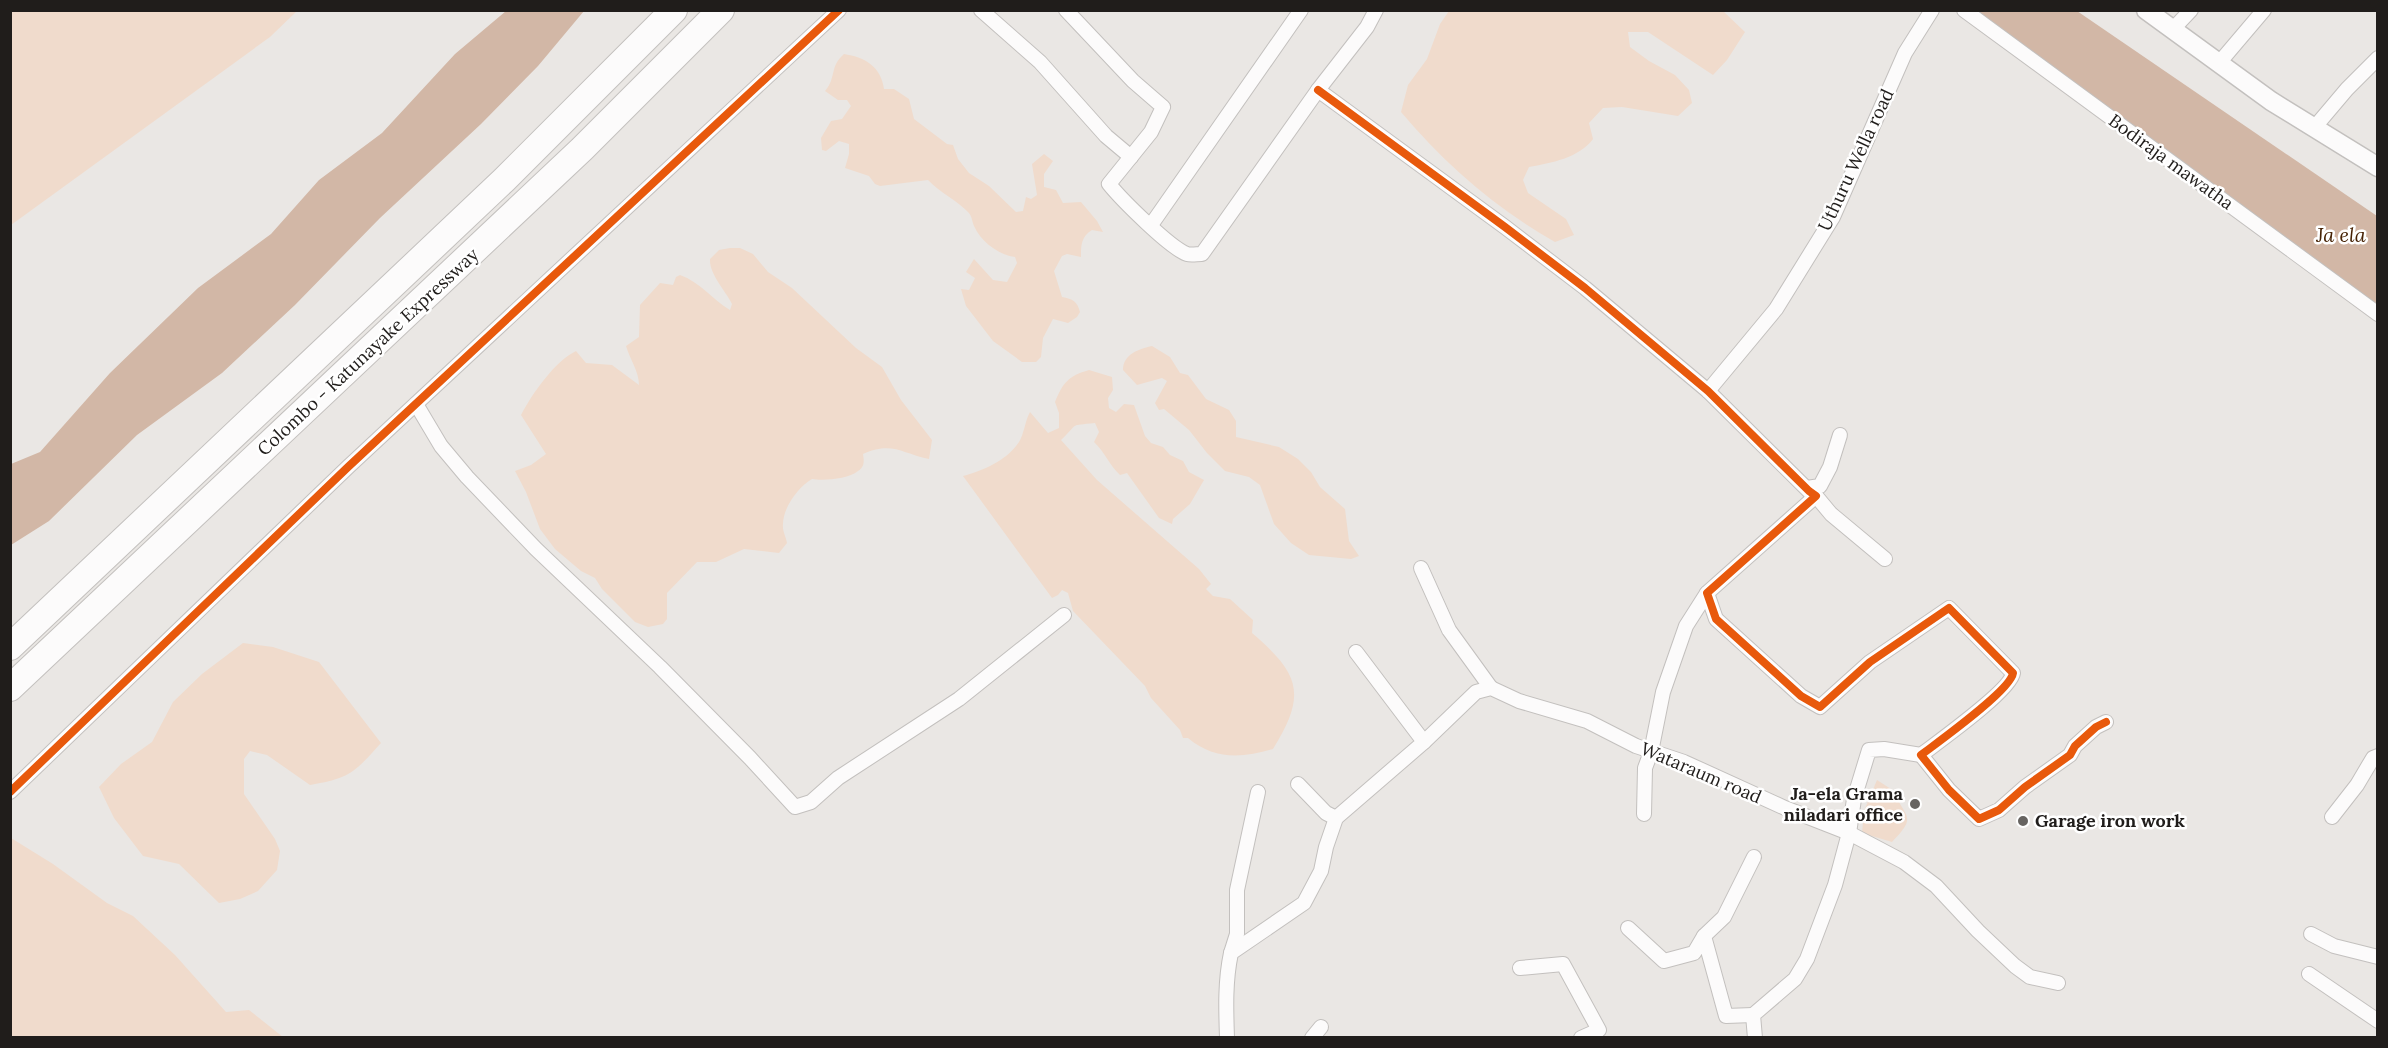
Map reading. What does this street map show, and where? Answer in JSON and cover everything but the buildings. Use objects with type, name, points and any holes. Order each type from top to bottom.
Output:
[{"type":"highway","name":"Colombo - Katunayake Expressway","points":[[10,647],[504,180],[674,10]]},
{"type":"highway","name":"Colombo - Katunayake Expressway","points":[[10,688],[574,157],[721,10]]},
{"type":"street","points":[[10,792],[416,404],[839,10]]},
{"type":"street","points":[[981,10],[1040,62],[1106,136],[1131,157]]},
{"type":"street","points":[[1065,10],[1133,81],[1163,107],[1151,132],[1109,184],[1166,240],[1188,255],[1202,254],[1318,90],[1360,36],[1376,10]]},
{"type":"street","points":[[1151,225],[1301,10]]},
{"type":"street","name":"Uthuru Wella road","points":[[1708,391],[1776,309],[1833,217],[1905,53],[1932,10]]},
{"type":"street","name":"Bodiraja mawatha","points":[[1964,10],[2378,314]]},
{"type":"street","points":[[2146,10],[2271,101],[2378,167]]},
{"type":"street","points":[[2173,29],[2192,10]]},
{"type":"street","points":[[2219,63],[2264,10]]},
{"type":"street","points":[[2314,128],[2347,89],[2378,58]]},
{"type":"street","points":[[1318,90],[1585,288],[1708,391],[1831,514],[1885,559]]},
{"type":"street","points":[[416,404],[441,446],[467,477],[536,549],[669,675],[795,807],[811,802],[838,778],[959,699],[1064,615]]},
{"type":"street","points":[[1644,814],[1645,768],[1651,752],[1663,692],[1686,626],[1707,593],[1811,492],[1820,486],[1830,467],[1840,435]]},
{"type":"street","points":[[1231,953],[1304,903],[1321,871],[1336,818],[1424,742],[1476,692],[1491,688],[1449,630],[1421,568]]},
{"type":"street","points":[[1707,593],[1716,619],[1801,696],[1820,707],[1870,662],[1949,608],[2013,673],[2012,678],[1998,694],[1921,755]]},
{"type":"street","points":[[1356,652],[1424,742]]},
{"type":"street","name":"Wataraum road","points":[[1491,688],[1519,701],[1587,721],[1636,746],[1684,762],[1775,804],[1849,833],[1904,862],[1936,886],[1978,932],[2030,977],[2058,982]]},
{"type":"street","points":[[1704,936],[1725,1016],[1753,1015],[1795,979],[1807,959],[1835,885],[1849,833],[1854,799],[1869,750],[1884,749],[1921,755],[1948,790],[1979,819],[1999,810],[2025,787],[2070,755],[2074,746],[2096,727],[2106,722]]},
{"type":"street","points":[[2332,818],[2357,785],[2373,758],[2378,756]]},
{"type":"street","points":[[1298,784],[1326,813],[1336,818]]},
{"type":"street","points":[[1227,1038],[1227,969],[1237,934],[1237,890],[1258,792]]},
{"type":"street","points":[[1628,928],[1664,962],[1694,953],[1704,936],[1724,917],[1754,857]]},
{"type":"street","points":[[2311,934],[2334,946],[2378,957]]},
{"type":"street","points":[[1520,968],[1563,964],[1599,1030],[1581,1038]]},
{"type":"street","points":[[2309,974],[2378,1021]]},
{"type":"street","points":[[1753,1015],[1755,1038]]},
{"type":"shaded area","points":[[11,10],[297,11],[270,37],[11,225]]},
{"type":"shaded area","points":[[1449,11],[1723,11],[1745,32],[1727,60],[1713,75],[1648,32],[1628,32],[1630,47],[1649,61],[1675,75],[1689,90],[1692,103],[1678,116],[1622,107],[1603,108],[1589,123],[1593,139],[1580,151],[1564,159],[1529,167],[1523,180],[1528,193],[1566,219],[1574,235],[1555,242],[1512,215],[1472,184],[1401,112],[1408,85],[1427,59],[1440,24]]},
{"type":"shaded area","points":[[844,54],[865,60],[879,74],[884,89],[894,89],[909,99],[914,119],[947,144],[953,145],[958,159],[969,173],[989,186],[1016,212],[1023,211],[1026,197],[1031,199],[1037,195],[1032,164],[1044,154],[1053,161],[1044,174],[1044,187],[1056,190],[1063,203],[1081,202],[1097,221],[1103,232],[1092,230],[1088,233],[1082,242],[1081,257],[1067,254],[1062,256],[1054,271],[1062,297],[1074,301],[1080,312],[1068,323],[1053,319],[1043,338],[1041,357],[1036,362],[1022,362],[993,341],[966,306],[961,289],[969,290],[975,278],[966,272],[974,259],[993,280],[1007,282],[1017,263],[1015,257],[1003,254],[991,247],[977,232],[969,213],[928,180],[880,186],[875,184],[869,176],[845,168],[849,144],[839,141],[826,151],[822,150],[821,138],[831,121],[842,119],[851,106],[847,100],[838,100],[825,91],[831,81],[836,63]]},
{"type":"shaded area","points":[[740,248],[753,254],[768,272],[792,288],[856,348],[882,367],[901,400],[932,440],[929,459],[896,449],[882,448],[863,454],[863,465],[854,474],[836,479],[812,479],[788,505],[783,526],[787,543],[779,553],[744,549],[716,562],[697,562],[667,593],[667,619],[663,624],[648,627],[635,622],[602,589],[595,578],[581,571],[555,549],[540,529],[515,471],[531,465],[546,454],[521,415],[552,370],[576,351],[586,363],[612,365],[639,385],[636,370],[626,346],[639,337],[640,305],[660,283],[673,285],[676,277],[680,275],[694,282],[730,310],[732,304],[712,270],[710,259],[719,250]]},
{"type":"shaded area","points":[[1152,346],[1170,357],[1180,373],[1188,375],[1206,399],[1229,410],[1236,421],[1236,437],[1279,447],[1298,459],[1311,472],[1320,487],[1345,509],[1349,541],[1359,556],[1351,559],[1309,555],[1291,543],[1274,524],[1260,485],[1249,477],[1225,471],[1189,430],[1164,409],[1159,410],[1155,403],[1167,381],[1162,378],[1137,385],[1123,370],[1129,356]]},
{"type":"shaded area","points":[[1089,370],[1112,377],[1113,390],[1108,398],[1109,408],[1116,412],[1124,404],[1134,405],[1145,436],[1151,443],[1163,447],[1170,455],[1183,461],[1189,472],[1204,480],[1190,504],[1173,519],[1172,524],[1159,518],[1127,473],[1120,475],[1113,467],[1094,442],[1099,432],[1095,423],[1075,426],[1061,440],[1097,480],[1199,569],[1211,584],[1206,589],[1213,596],[1230,599],[1253,620],[1252,633],[1280,661],[1289,673],[1293,686],[1294,699],[1291,713],[1273,749],[1239,755],[1218,754],[1188,738],[1183,738],[1180,730],[1151,698],[1145,686],[1073,611],[1068,593],[1062,590],[1052,598],[963,476],[987,468],[1014,449],[1021,439],[1030,412],[1048,433],[1059,428],[1059,413],[1055,402],[1061,390],[1071,378]]},
{"type":"shaded area","points":[[243,643],[273,647],[319,662],[381,743],[350,773],[334,780],[310,785],[267,755],[250,751],[244,759],[244,794],[275,839],[280,851],[277,870],[258,891],[240,899],[219,903],[179,864],[143,856],[114,818],[99,787],[121,764],[152,742],[173,702],[202,674]]},
{"type":"shaded area","points":[[1877,780],[1894,791],[1907,816],[1905,826],[1892,842],[1862,833],[1864,811]]},
{"type":"shaded area","points":[[11,838],[53,864],[107,903],[133,916],[175,955],[226,1012],[249,1010],[283,1037],[11,1037]]},
{"type":"water","points":[[506,11],[584,11],[538,66],[481,124],[380,218],[295,305],[222,373],[137,435],[49,521],[11,545],[11,464],[40,452],[110,373],[198,288],[271,234],[319,180],[382,133],[455,54]]},
{"type":"water","name":"Ja ela","points":[[1973,11],[2077,11],[2377,216],[2377,305],[2197,179]]},
{"type":"cycle path","points":[[10,792],[348,467],[839,10]]},
{"type":"cycle path","points":[[1318,90],[1585,288],[1708,391],[1816,496],[1707,593],[1716,619],[1801,696],[1820,707],[1870,662],[1949,608],[2013,673],[2009,681],[1987,703],[1921,755],[1949,790],[1979,819],[1999,810],[2025,787],[2070,755],[2075,746],[2096,727],[2106,722]]},
{"type":"place","name":"Ja-ela Grama niladari office","points":[[1915,804]]},
{"type":"place","name":"Garage iron work","points":[[2023,821]]}]
